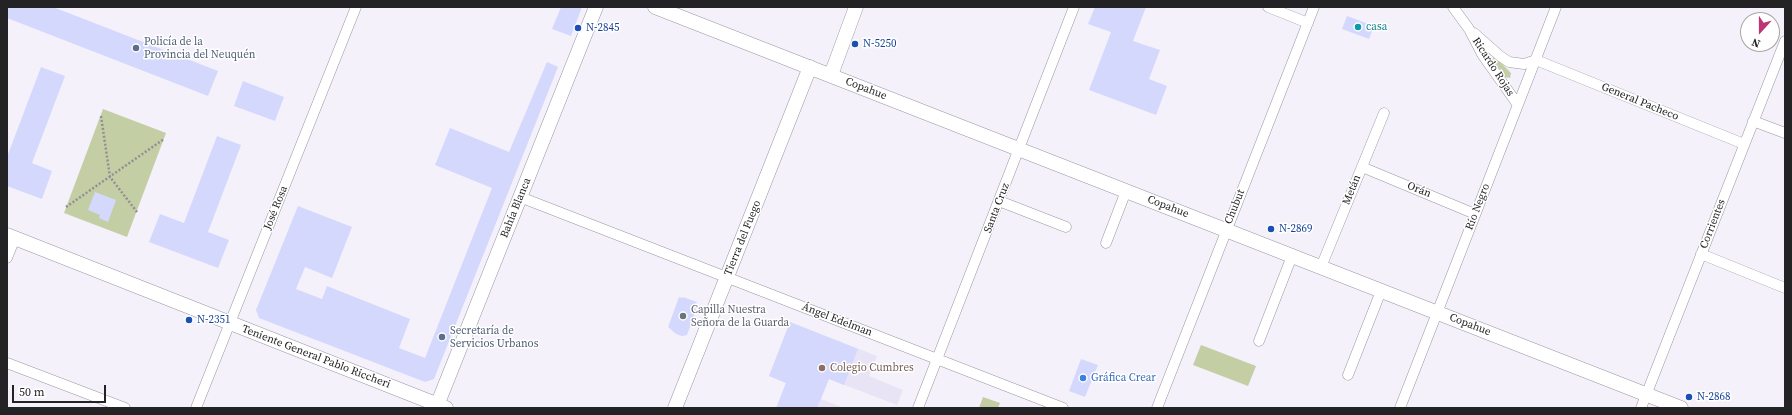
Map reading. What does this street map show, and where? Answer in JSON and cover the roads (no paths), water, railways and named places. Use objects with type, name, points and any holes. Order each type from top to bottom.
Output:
[{"type":"street","name":"José Rosa","points":[[196,408],[356,7]]},
{"type":"street","name":"Bahía Blanca","points":[[440,407],[520,197],[596,7]]},
{"type":"street","name":"Copahue","points":[[655,7],[1681,408]]},
{"type":"street","points":[[830,75],[856,7]]},
{"type":"street","name":"Santa Cruz","points":[[918,408],[1020,150],[1074,7]]},
{"type":"street","points":[[1268,7],[1308,23]]},
{"type":"street","name":"Chubut","points":[[1158,408],[1314,7]]},
{"type":"street","name":"Ricardo Rojas","points":[[1453,7],[1469,29],[1482,54],[1518,105]]},
{"type":"street","name":"Río Negro","points":[[1400,408],[1556,7]]},
{"type":"street","name":"Ricardo Rojas","points":[[1469,29],[1495,53],[1509,62],[1524,64],[1536,60]]},
{"type":"street","name":"Corrientes","points":[[1640,408],[1785,41]]},
{"type":"street","name":"General Pacheco","points":[[1536,60],[1744,144]]},
{"type":"street","name":"Tierra del Fuego","points":[[675,408],[810,67]]},
{"type":"street","name":"Metán","points":[[1321,267],[1384,113]]},
{"type":"street","points":[[1753,121],[1785,133]]},
{"type":"street","name":"Orán","points":[[1362,167],[1475,214]]},
{"type":"street","points":[[1106,243],[1126,191]]},
{"type":"street","name":"Ángel Edelman","points":[[520,197],[1063,408]]},
{"type":"street","points":[[999,201],[1066,227]]},
{"type":"street","name":"Teniente General Pablo Riccheri","points":[[11,237],[440,407]]},
{"type":"street","points":[[7,258],[11,237]]},
{"type":"street","points":[[1701,254],[1785,288]]},
{"type":"street","points":[[1259,341],[1292,256]]},
{"type":"street","points":[[1348,375],[1381,290]]},
{"type":"street","points":[[7,363],[125,408]]},
{"type":"place","name":"casa","points":[[1358,27]]},
{"type":"place","name":"N-2845","points":[[578,28]]},
{"type":"place","name":"N-5250","points":[[855,44]]},
{"type":"place","name":"Policía de la Provincia del Neuquén","points":[[136,48]]},
{"type":"place","name":"N-2869","points":[[1271,229]]},
{"type":"place","name":"Capilla Nuestra Señora de la Guarda","points":[[683,316]]},
{"type":"place","name":"N-2351","points":[[189,320]]},
{"type":"place","name":"Secretaría de Servicios Urbanos","points":[[442,337]]},
{"type":"place","name":"Colegio Cumbres","points":[[822,368]]},
{"type":"place","name":"Gráfica Crear","points":[[1083,378]]},
{"type":"place","name":"N-2868","points":[[1689,397]]}]
